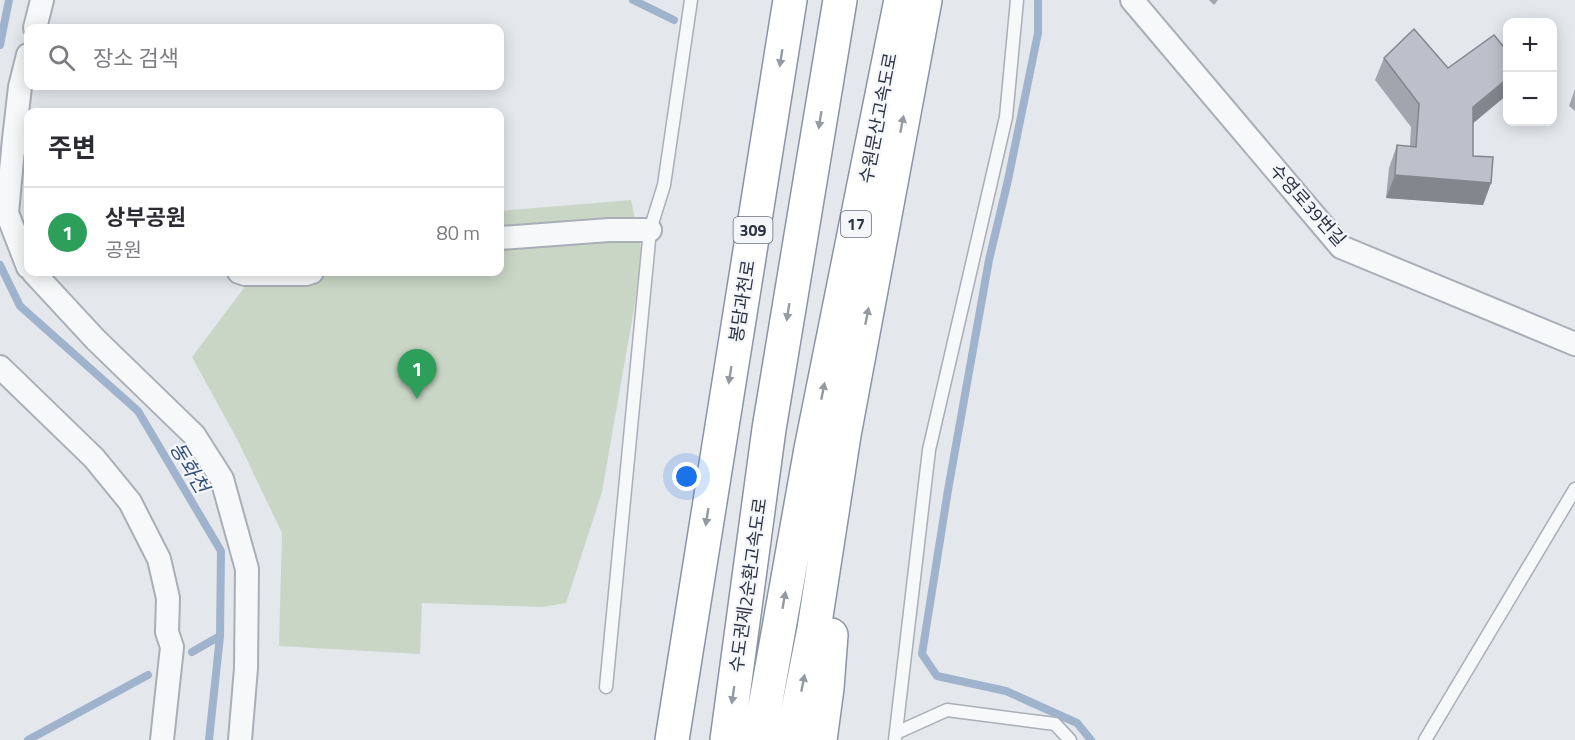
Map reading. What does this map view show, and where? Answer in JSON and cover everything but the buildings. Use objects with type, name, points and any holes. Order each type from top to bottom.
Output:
[{"type":"highway","name":"봉담과천로","points":[[672,740],[790,0]]},
{"type":"highway","name":"수도권제2순환고속도로","points":[[728,740],[769,429],[840,0]]},
{"type":"highway","name":"수원문산고속도로","points":[[811,449],[901,0]]},
{"type":"highway","points":[[792,740],[814,629],[844,435],[925,0]]},
{"type":"highway","points":[[820,740],[827,688],[844,435]]},
{"type":"highway","name":"수도권제2순환고속도로","points":[[759,740],[811,449]]},
{"type":"street","points":[[36,24],[42,0]]},
{"type":"street","name":"수영로39번길","points":[[1132,0],[1341,247],[1575,344]]},
{"type":"street","points":[[24,71],[20,87],[21,141],[7,213],[24,257]]},
{"type":"street","points":[[504,238],[609,230],[650,230]]},
{"type":"street","points":[[37,276],[95,339],[194,435],[222,479],[247,568],[246,668],[240,740]]},
{"type":"street","points":[[0,367],[94,458],[130,502],[159,559],[168,598],[167,632],[172,647],[162,740]]},
{"type":"lane","points":[[606,687],[650,230],[664,185],[692,0]]},
{"type":"lane","points":[[895,736],[929,450],[1006,117],[1017,0]]},
{"type":"lane","points":[[1425,740],[1575,489]]},
{"type":"lane","points":[[895,736],[947,710],[1055,724],[1070,740]]},
{"type":"green space","points":[[631,200],[643,257],[602,492],[566,603],[542,607],[422,603],[420,654],[279,646],[282,533],[238,441],[192,357],[253,276],[504,276],[504,211]]},
{"type":"waterway","name":"동화천","points":[[0,45],[9,0]]},
{"type":"waterway","points":[[633,0],[674,20]]},
{"type":"waterway","points":[[1038,0],[1038,33],[989,260],[948,490],[922,654],[937,676],[1006,691],[1077,723],[1091,740]]},
{"type":"waterway","name":"동화천","points":[[0,265],[20,306],[138,411],[221,551],[220,636],[209,740]]},
{"type":"waterway","points":[[192,652],[220,636]]},
{"type":"waterway","points":[[28,740],[148,675]]},
{"type":"place","name":"상부공원","points":[[417,399]]}]
